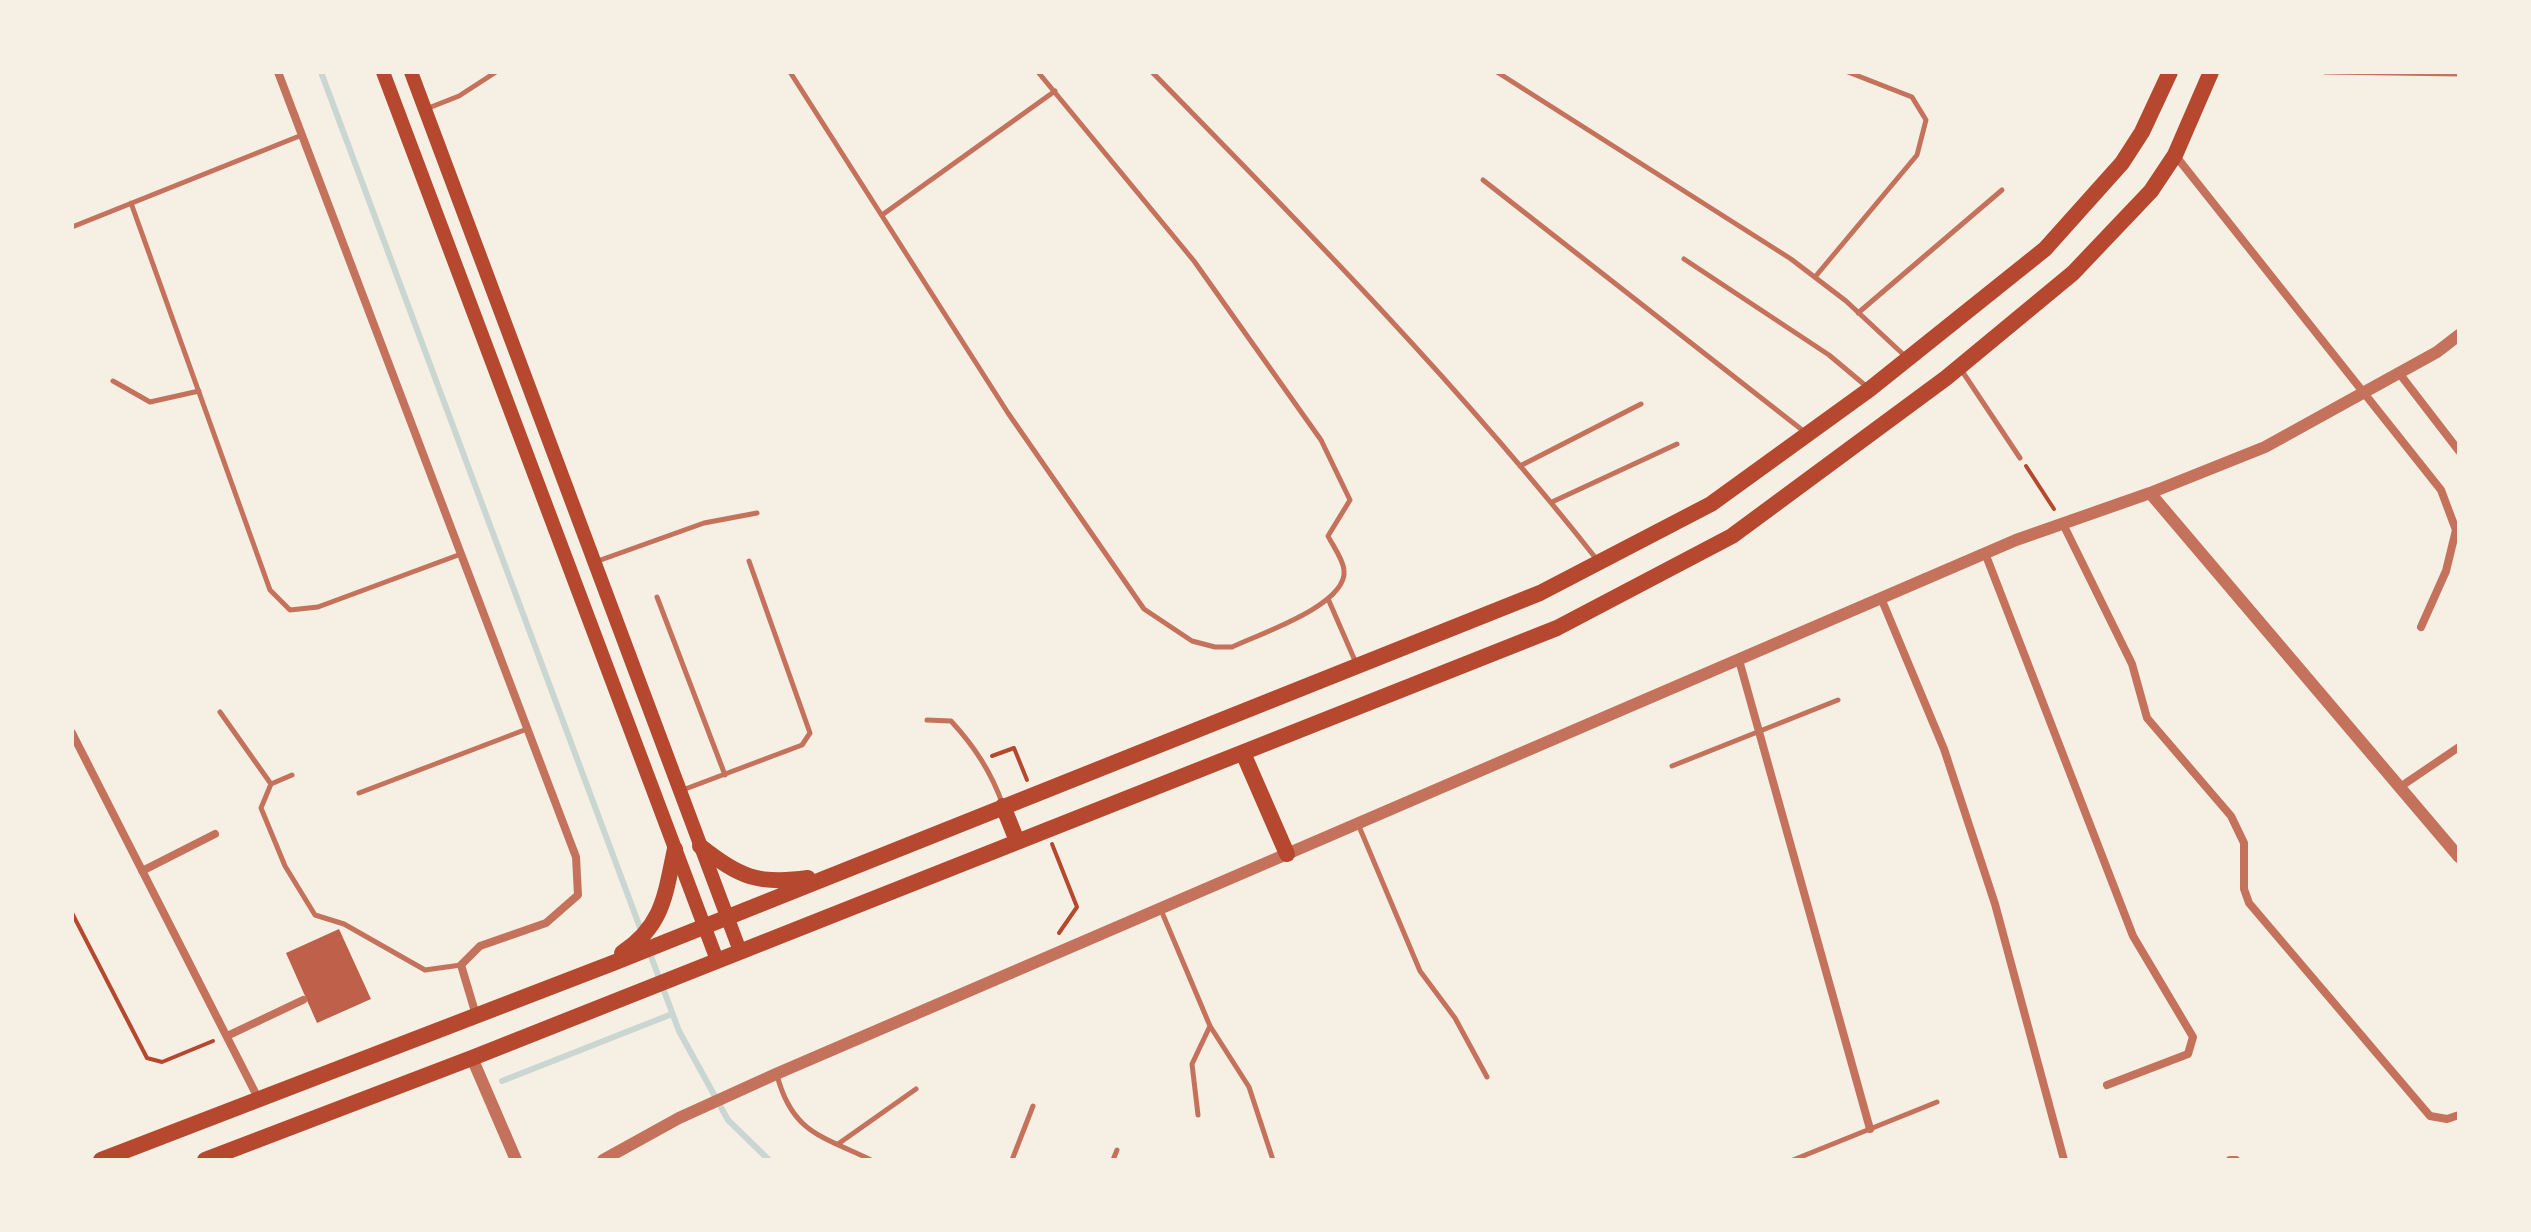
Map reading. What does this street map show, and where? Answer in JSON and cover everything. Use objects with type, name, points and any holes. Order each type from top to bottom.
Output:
[{"type":"highway","points":[[101,1160],[705,927],[1540,593],[1711,504],[1908,360],[2045,249],[2097,195],[2142,132],[2170,72]]},
{"type":"highway","points":[[205,1160],[472,1058],[626,994],[686,973],[1557,628],[1732,536],[1959,367],[2073,273],[2151,191],[2175,155],[2211,72]]},
{"type":"highway","points":[[1243,753],[1287,854]]},
{"type":"highway","points":[[1003,806],[1017,841]]},
{"type":"highway","points":[[700,846],[730,869],[770,883],[836,874]]},
{"type":"highway","points":[[606,966],[637,943],[660,916],[675,849]]},
{"type":"main road","points":[[383,72],[717,960]]},
{"type":"main road","points":[[411,72],[740,951]]},
{"type":"street","points":[[278,72],[576,857],[578,895],[546,923],[480,946],[461,965],[476,1015]]},
{"type":"street","points":[[2175,155],[2441,490],[2456,530],[2446,571],[2421,627]]},
{"type":"street","points":[[603,1160],[679,1118],[776,1074],[1985,553],[2265,447],[2399,373],[2459,335]]},
{"type":"street","points":[[2399,373],[2459,451]]},
{"type":"street","points":[[2150,493],[2459,857]]},
{"type":"street","points":[[2063,524],[2132,664],[2147,718],[2231,816],[2244,843],[2244,889],[2249,903],[2430,1116],[2447,1119],[2459,1115]]},
{"type":"street","points":[[1985,553],[2133,936],[2193,1037],[2188,1054],[2107,1085]]},
{"type":"street","points":[[1881,598],[1944,749],[1995,904],[2064,1160]]},
{"type":"street","points":[[1739,660],[1870,1129]]},
{"type":"street","points":[[72,733],[258,1098]]},
{"type":"street","points":[[2400,787],[2459,747]]},
{"type":"street","points":[[142,871],[215,834]]},
{"type":"street","points":[[227,1036],[303,1000]]},
{"type":"street","points":[[472,1058],[516,1160]]},
{"type":"street","points":[[2230,1160],[2236,1160]]},
{"type":"lane","points":[[425,109],[459,96],[496,72]]},
{"type":"lane","points":[[790,72],[1008,413],[1144,609],[1192,641],[1232,647],[1329,601],[1343,580],[1344,568],[1328,536],[1350,500],[1321,440],[1194,261],[1038,72]]},
{"type":"lane","points":[[1152,72],[1401,331],[1552,502],[1599,562]]},
{"type":"lane","points":[[1497,72],[1815,277],[1908,360]]},
{"type":"lane","points":[[1815,277],[1917,155],[1926,120],[1912,97],[1848,72]]},
{"type":"lane","points":[[2325,72],[2459,74]]},
{"type":"lane","points":[[882,215],[1055,91]]},
{"type":"lane","points":[[72,227],[302,135]]},
{"type":"lane","points":[[1483,180],[1807,433]]},
{"type":"lane","points":[[1858,313],[2002,190]]},
{"type":"lane","points":[[131,203],[270,590],[290,610],[318,607],[461,554]]},
{"type":"lane","points":[[1684,259],[1829,355],[1870,389]]},
{"type":"lane","points":[[1959,367],[2020,458]]},
{"type":"lane","points":[[113,381],[150,402],[199,391]]},
{"type":"lane","points":[[1520,466],[1641,404]]},
{"type":"lane","points":[[1552,502],[1677,444]]},
{"type":"lane","points":[[594,562],[692,527],[757,513]]},
{"type":"lane","points":[[679,791],[802,745],[810,733],[749,561]]},
{"type":"lane","points":[[657,597],[725,775]]},
{"type":"lane","points":[[1329,601],[1358,667]]},
{"type":"lane","points":[[1672,766],[1838,700]]},
{"type":"lane","points":[[220,712],[271,784]]},
{"type":"lane","points":[[927,720],[951,721],[990,770],[1003,806]]},
{"type":"lane","points":[[359,793],[527,729]]},
{"type":"lane","points":[[292,775],[271,784],[261,808],[285,866],[315,915],[344,924],[425,970],[461,965]]},
{"type":"lane","points":[[1358,823],[1420,971],[1455,1018],[1487,1077]]},
{"type":"lane","points":[[1161,908],[1210,1026],[1249,1087],[1273,1160]]},
{"type":"lane","points":[[1198,1115],[1192,1064],[1210,1026]]},
{"type":"lane","points":[[776,1074],[784,1104],[799,1121],[871,1160]]},
{"type":"lane","points":[[838,1144],[916,1089]]},
{"type":"lane","points":[[1793,1160],[1937,1102]]},
{"type":"lane","points":[[1012,1160],[1033,1106]]},
{"type":"lane","points":[[1113,1160],[1117,1150]]},
{"type":"path","points":[[2020,458],[2063,524]]},
{"type":"path","points":[[982,760],[1014,748]]},
{"type":"path","points":[[72,913],[147,1058],[162,1062],[227,1036]]},
{"type":"building","points":[[339,929],[371,999],[317,1023],[286,953]]},
{"type":"waterway","points":[[321,72],[642,933]]},
{"type":"waterway","points":[[649,951],[679,1031],[728,1120],[769,1160]]},
{"type":"waterway","points":[[502,1081],[672,1014]]}]
